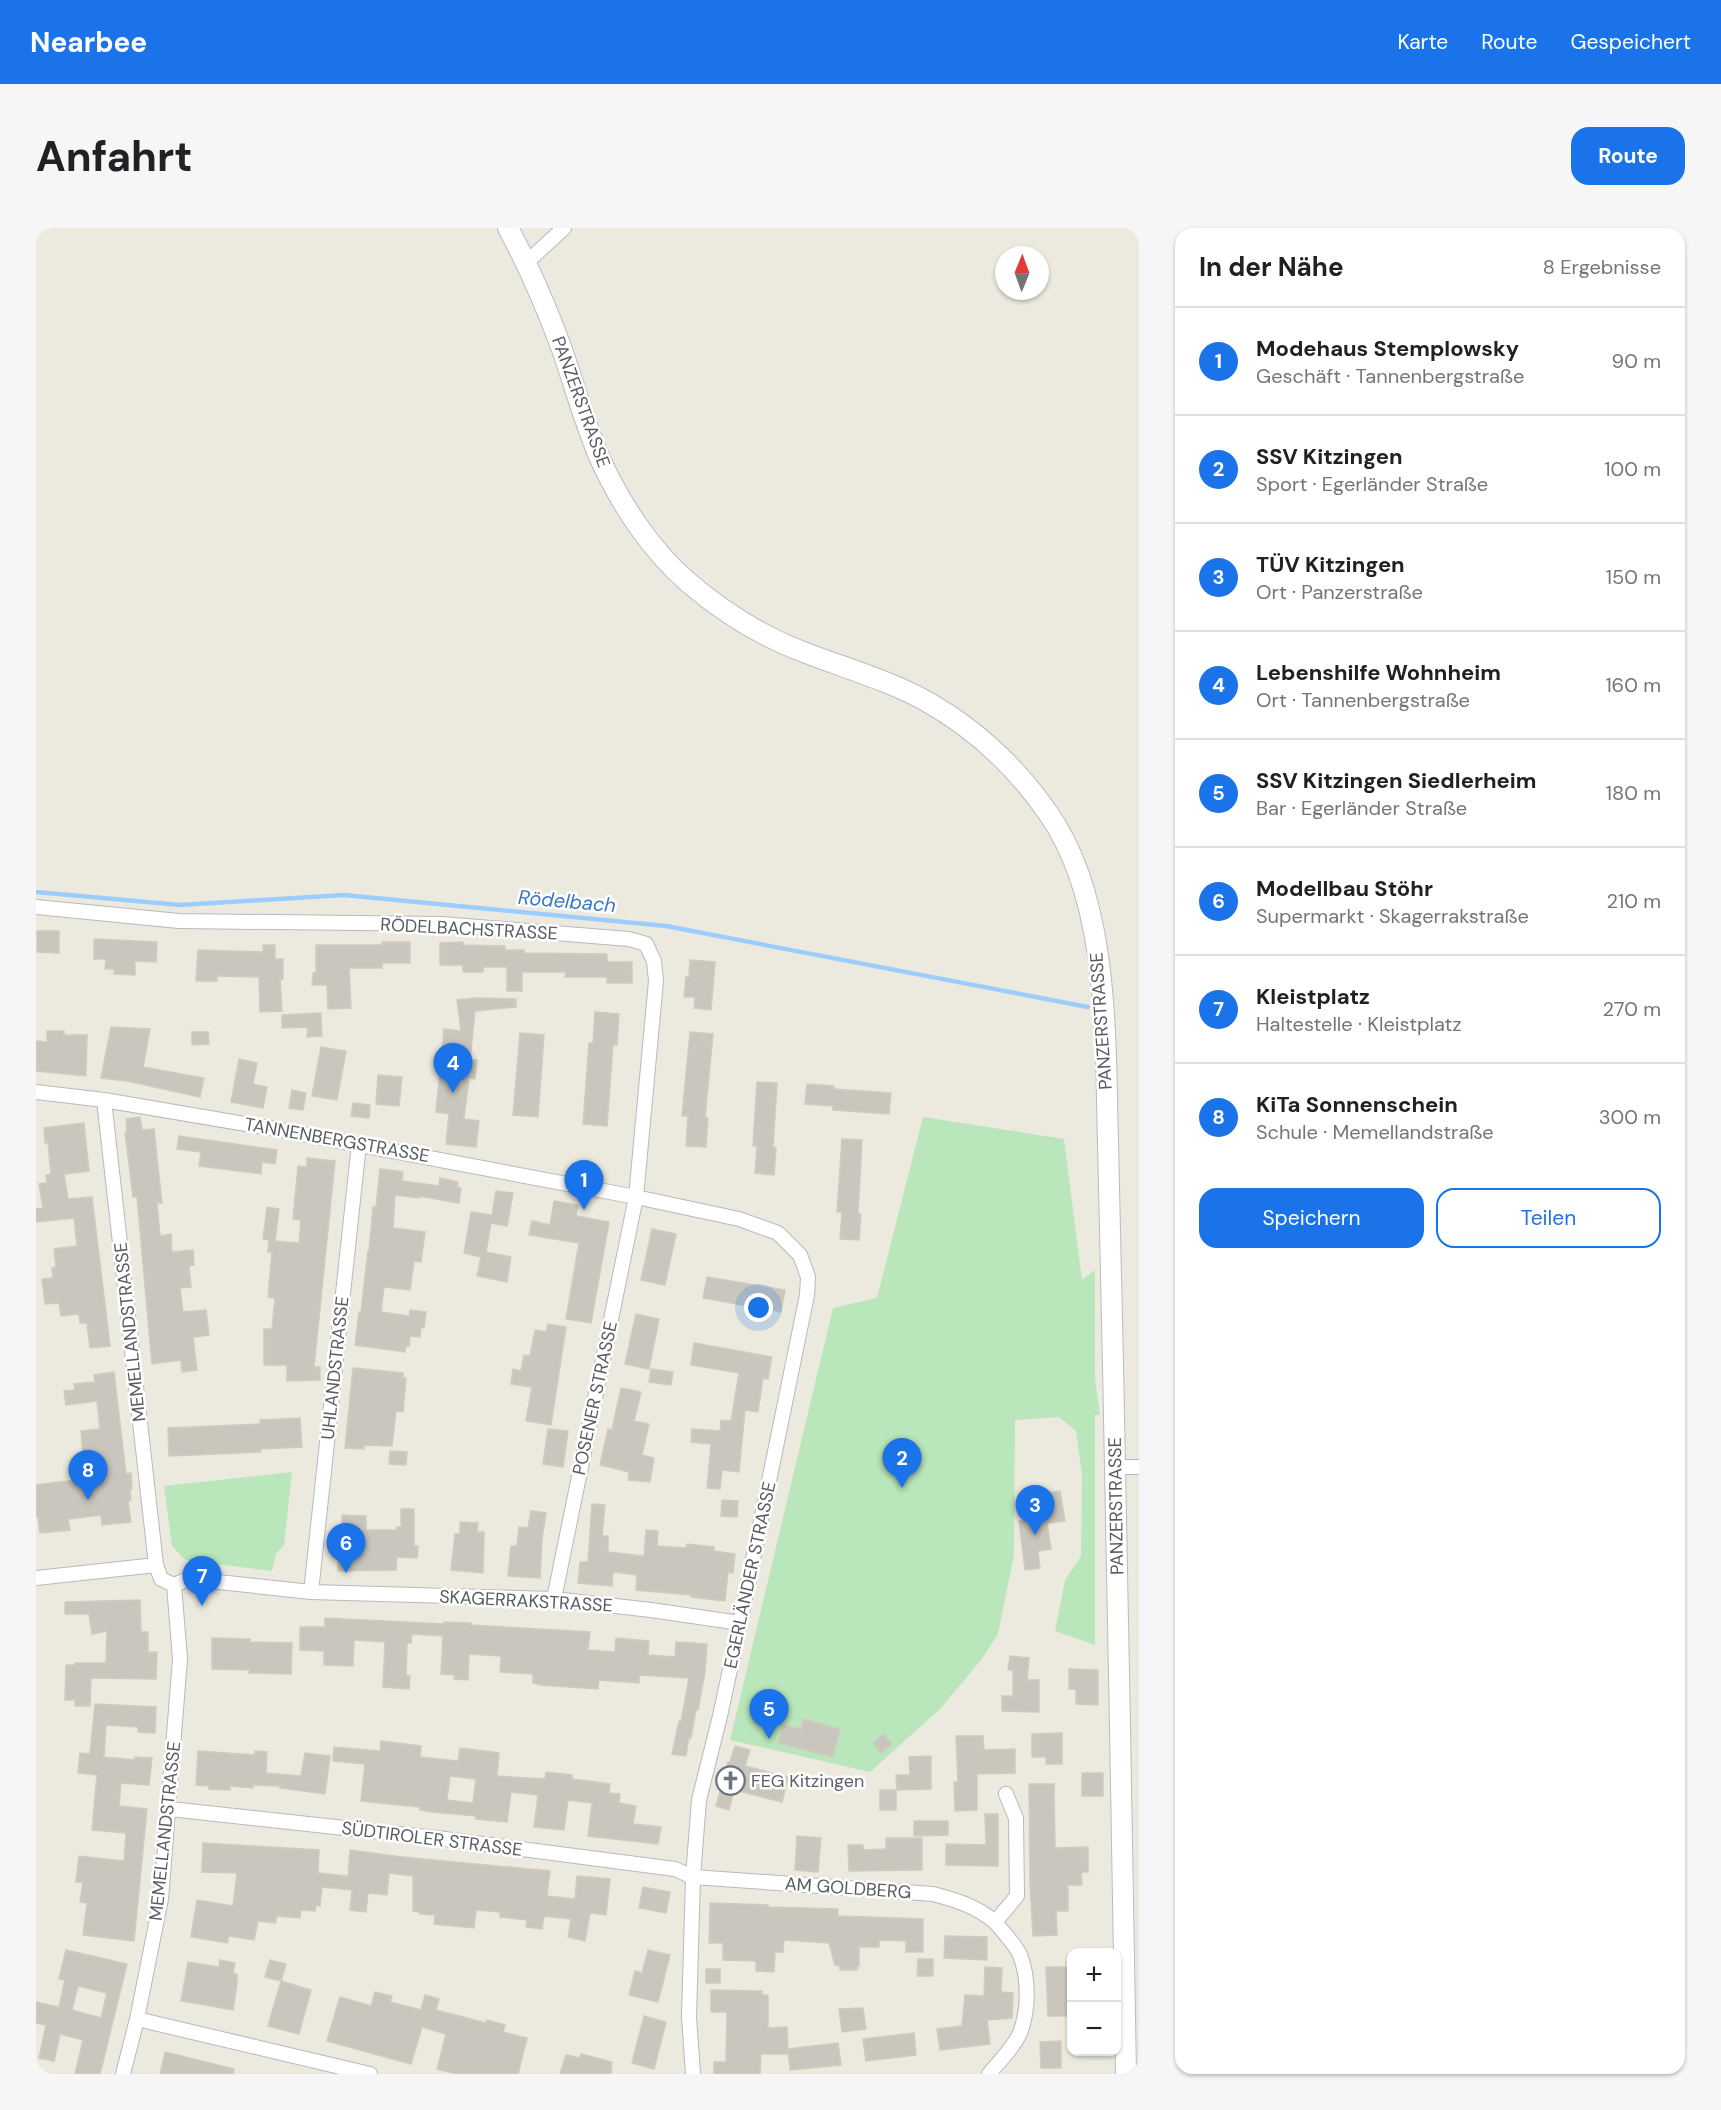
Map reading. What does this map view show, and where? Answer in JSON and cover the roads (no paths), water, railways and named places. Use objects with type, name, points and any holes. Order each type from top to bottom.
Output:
[{"type":"main road","name":"PANZERSTRASSE","points":[[508,228],[527,262],[558,339],[597,452],[614,487],[646,536],[684,579],[727,613],[763,634],[920,697],[953,717],[993,750],[1017,775],[1050,816],[1060,833],[1082,888],[1094,933],[1105,1034],[1126,2074]]},
{"type":"street","points":[[527,262],[564,228]]},
{"type":"street","name":"RÖDELBACHSTRASSE","points":[[36,907],[179,921],[441,924],[629,939],[646,944],[654,961],[656,981],[636,1197]]},
{"type":"street","name":"TANNENBERGSTRASSE","points":[[36,1092],[104,1100],[359,1144],[636,1197]]},
{"type":"street","name":"MEMELLANDSTRASSE","points":[[104,1100],[156,1565]]},
{"type":"street","name":"UHLANDSTRASSE","points":[[311,1592],[359,1144]]},
{"type":"street","name":"POSENER STRASSE","points":[[554,1599],[636,1197]]},
{"type":"street","name":"EGERLÄNDER STRASSE","points":[[636,1197],[739,1219],[778,1233],[800,1255],[808,1277],[807,1295],[741,1623],[699,1800],[693,1877],[689,2017],[693,2074]]},
{"type":"street","points":[[1115,1467],[1139,1467]]},
{"type":"street","points":[[36,1578],[156,1565],[161,1579],[174,1585]]},
{"type":"street","name":"SKAGERRAKSTRASSE","points":[[174,1585],[200,1580],[311,1592],[554,1599],[741,1623]]},
{"type":"street","name":"MEMELLANDSTRASSE","points":[[123,2074],[137,2019],[161,1899],[170,1809],[180,1659],[174,1585]]},
{"type":"street","points":[[995,1922],[1017,1896],[1016,1818],[1006,1794]]},
{"type":"street","name":"SÜDTIROLER STRASSE","points":[[170,1809],[445,1839],[675,1869],[693,1877]]},
{"type":"street","name":"AM GOLDBERG","points":[[693,1877],[933,1894],[962,1901],[983,1912],[995,1922],[1019,1954],[1027,1982],[1025,2011],[1020,2032],[1012,2046],[989,2074]]},
{"type":"street","points":[[137,2019],[370,2074]]},
{"type":"waterway","name":"Rödelbach","points":[[36,892],[180,905],[344,895],[666,926],[1088,1007]]},
{"type":"place","name":"Lebenshilfe Wohnheim","points":[[453,1093]]},
{"type":"place","name":"Modehaus Stemplowsky","points":[[584,1210]]},
{"type":"place","name":"SSV Kitzingen","points":[[902,1488]]},
{"type":"place","name":"KiTa Sonnenschein","points":[[88,1500]]},
{"type":"place","name":"TÜV Kitzingen","points":[[1035,1535]]},
{"type":"place","name":"Modellbau Stöhr","points":[[346,1573]]},
{"type":"place","name":"Kleistplatz","points":[[202,1606]]},
{"type":"place","name":"SSV Kitzingen Siedlerheim","points":[[769,1739]]},
{"type":"place","name":"FEG Kitzingen","points":[[730,1781]]}]
